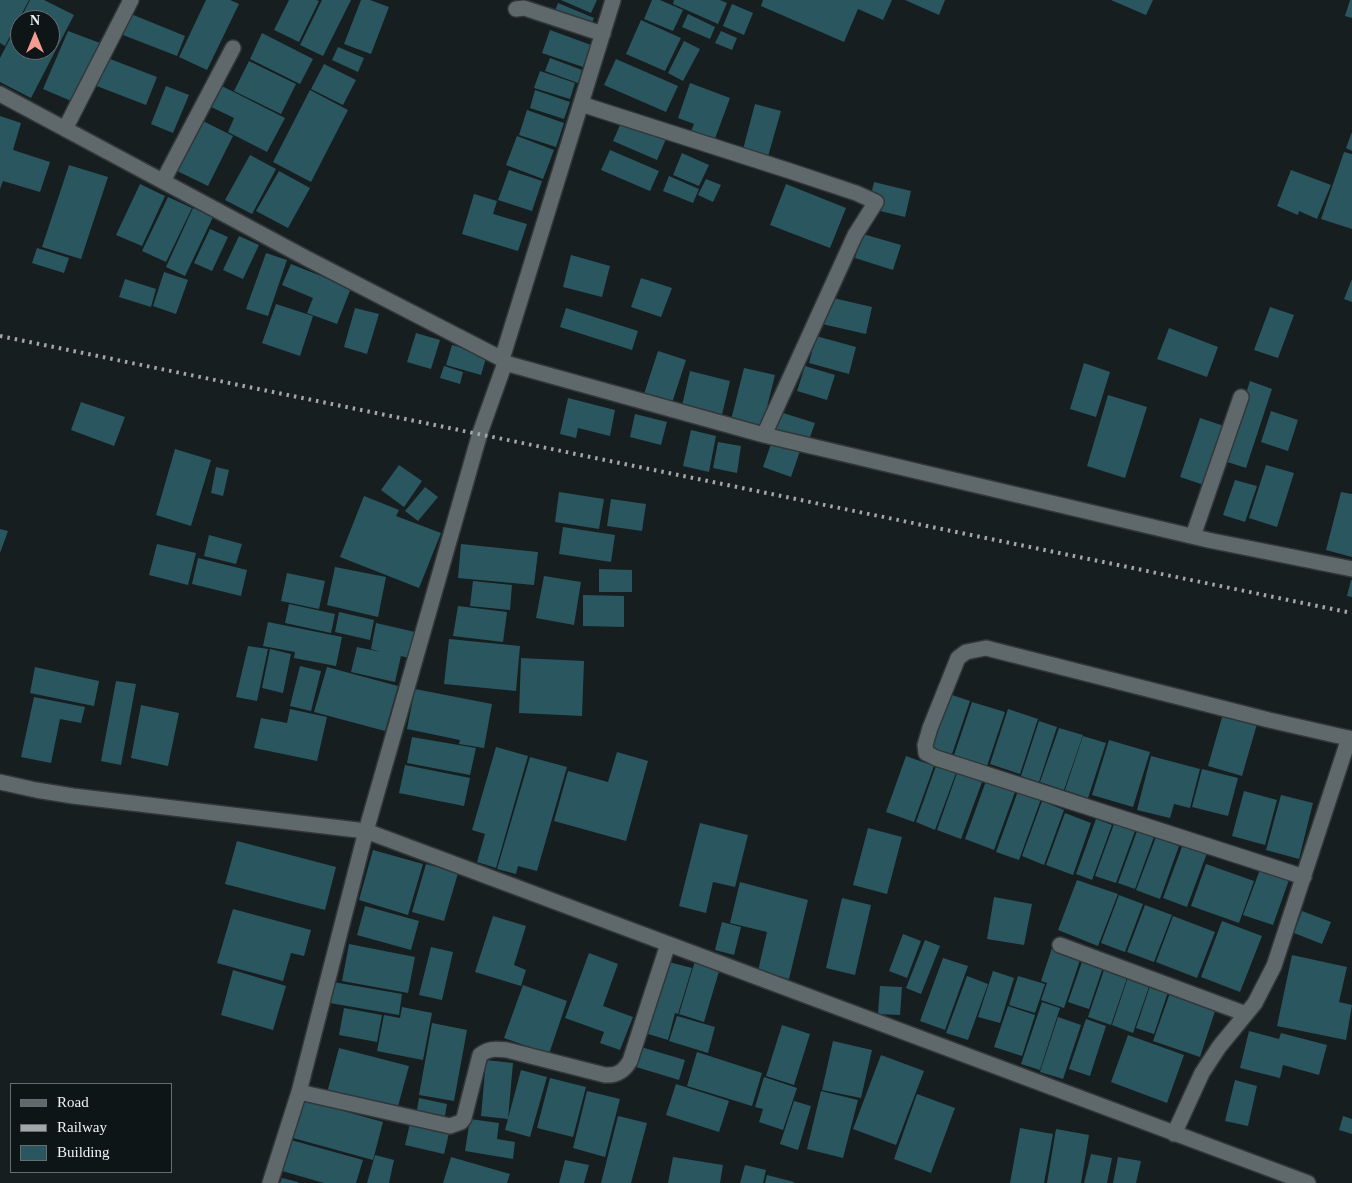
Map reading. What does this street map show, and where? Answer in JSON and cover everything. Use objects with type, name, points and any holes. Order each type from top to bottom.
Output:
[{"type":"street","points":[[66,129],[131,0]]},
{"type":"street","points":[[270,1183],[298,1092],[366,831],[480,434],[613,0]]},
{"type":"street","points":[[516,9],[524,8],[603,34]]},
{"type":"street","points":[[163,181],[234,48]]},
{"type":"street","points":[[0,94],[503,361],[764,435],[1193,536],[1352,568]]},
{"type":"street","points":[[581,104],[790,170],[876,202],[855,235],[764,435]]},
{"type":"street","points":[[1193,536],[1241,397]]},
{"type":"street","points":[[1174,1134],[1202,1073],[1219,1047],[1265,987],[1274,966],[1351,738],[1269,720],[986,648],[966,652],[958,658],[930,728],[925,745],[926,753],[936,758],[1304,877]]},
{"type":"street","points":[[0,782],[73,796],[366,831],[1308,1183]]},
{"type":"street","points":[[298,1092],[450,1126],[456,1125],[464,1118],[480,1055],[486,1050],[493,1048],[507,1050],[605,1075],[621,1072],[630,1061],[668,944]]},
{"type":"street","points":[[1060,945],[1246,1014]]},
{"type":"building","points":[[0,0],[29,0],[24,10],[10,10],[10,36],[5,46],[0,43]]},
{"type":"building","points":[[30,0],[44,0],[74,15],[60,42],[60,10],[25,10]]},
{"type":"building","points":[[206,0],[230,0],[239,4],[207,70],[179,57]]},
{"type":"building","points":[[289,0],[319,1],[299,42],[274,30]]},
{"type":"building","points":[[322,0],[351,0],[323,56],[300,45]]},
{"type":"building","points":[[361,0],[370,0],[389,7],[371,54],[344,44]]},
{"type":"building","points":[[561,0],[597,0],[591,13]]},
{"type":"building","points":[[652,0],[660,0],[683,10],[673,31],[644,19]]},
{"type":"building","points":[[674,0],[720,0],[727,3],[718,24],[673,4]]},
{"type":"building","points":[[763,0],[892,0],[883,20],[858,9],[844,42],[761,6]]},
{"type":"building","points":[[905,0],[945,0],[939,15]]},
{"type":"building","points":[[1111,0],[1153,0],[1146,15]]},
{"type":"building","points":[[1350,0],[1352,0],[1352,18],[1345,16]]},
{"type":"building","points":[[558,3],[594,18],[590,28],[554,13]]},
{"type":"building","points":[[732,4],[753,13],[744,35],[723,26]]},
{"type":"building","points":[[131,14],[185,36],[177,56],[123,35]]},
{"type":"building","points":[[688,14],[715,27],[710,39],[682,27]]},
{"type":"building","points":[[641,20],[681,38],[665,71],[626,54]]},
{"type":"building","points":[[550,30],[591,45],[583,67],[542,53]]},
{"type":"building","points":[[68,31],[100,43],[76,103],[43,89],[56,60],[60,60],[60,50]]},
{"type":"building","points":[[721,31],[737,38],[732,50],[715,43]]},
{"type":"building","points":[[262,33],[313,59],[300,84],[250,59]]},
{"type":"building","points":[[10,39],[10,60],[51,60],[31,98],[0,82],[0,58]]},
{"type":"building","points":[[684,41],[700,49],[683,81],[668,73]]},
{"type":"building","points":[[338,47],[364,58],[358,72],[332,60]]},
{"type":"building","points":[[105,57],[157,77],[146,105],[94,85]]},
{"type":"building","points":[[550,58],[582,70],[578,83],[545,71]]},
{"type":"building","points":[[616,59],[678,86],[666,112],[604,85]]},
{"type":"building","points":[[249,61],[296,84],[281,114],[234,91]]},
{"type":"building","points":[[324,64],[356,80],[343,105],[311,89]]},
{"type":"building","points":[[540,71],[575,83],[570,99],[534,88]]},
{"type":"building","points":[[216,83],[285,118],[267,152],[228,132],[234,118],[205,104]]},
{"type":"building","points":[[690,83],[730,98],[713,144],[689,136],[694,124],[678,118]]},
{"type":"building","points":[[166,86],[189,95],[173,133],[151,124]]},
{"type":"building","points":[[310,90],[348,110],[311,182],[273,162]]},
{"type":"building","points":[[535,90],[570,102],[564,119],[530,108]]},
{"type":"building","points":[[755,104],[781,111],[767,160],[742,153]]},
{"type":"building","points":[[527,110],[564,123],[556,147],[519,135]]},
{"type":"building","points":[[625,114],[669,132],[657,160],[613,141]]},
{"type":"building","points":[[0,116],[21,123],[13,150],[50,162],[40,192],[3,181],[0,189]]},
{"type":"building","points":[[199,119],[233,136],[208,186],[173,169]]},
{"type":"building","points":[[1352,132],[1352,151],[1346,148]]},
{"type":"building","points":[[517,136],[554,150],[543,179],[506,165]]},
{"type":"building","points":[[610,150],[659,171],[650,191],[601,170]]},
{"type":"building","points":[[1344,152],[1352,154],[1352,229],[1321,219]]},
{"type":"building","points":[[682,153],[709,165],[699,186],[673,175]]},
{"type":"building","points":[[250,155],[276,169],[252,214],[225,200]]},
{"type":"building","points":[[69,165],[108,177],[81,259],[42,247]]},
{"type":"building","points":[[509,170],[542,181],[532,211],[498,200]]},
{"type":"building","points":[[1291,170],[1331,185],[1317,219],[1299,211],[1298,215],[1277,206]]},
{"type":"building","points":[[279,171],[310,188],[288,228],[256,211]]},
{"type":"building","points":[[669,176],[699,189],[693,203],[663,191]]},
{"type":"building","points":[[706,179],[721,185],[713,202],[698,195]]},
{"type":"building","points":[[874,182],[911,191],[905,217],[868,208]]},
{"type":"building","points":[[140,184],[165,196],[142,246],[116,235]]},
{"type":"building","points":[[786,184],[846,208],[830,248],[770,225]]},
{"type":"building","points":[[474,194],[497,201],[493,214],[527,224],[518,251],[462,234]]},
{"type":"building","points":[[168,197],[192,208],[166,262],[142,251]]},
{"type":"building","points":[[193,208],[213,217],[185,276],[166,267]]},
{"type":"building","points":[[210,229],[228,237],[212,271],[194,263]]},
{"type":"building","points":[[863,234],[901,245],[893,270],[855,258]]},
{"type":"building","points":[[239,236],[259,245],[243,279],[223,270]]},
{"type":"building","points":[[37,248],[69,258],[64,273],[32,263]]},
{"type":"building","points":[[266,253],[287,260],[268,316],[246,309]]},
{"type":"building","points":[[571,255],[610,266],[602,297],[563,287]]},
{"type":"building","points":[[291,264],[351,288],[337,324],[307,313],[313,298],[282,285]]},
{"type":"building","points":[[164,272],[188,280],[176,314],[153,306]]},
{"type":"building","points":[[641,278],[672,288],[661,317],[631,307]]},
{"type":"building","points":[[125,279],[156,289],[151,307],[119,297]]},
{"type":"building","points":[[1352,279],[1352,302],[1344,299]]},
{"type":"building","points":[[829,297],[872,307],[866,334],[822,324]]},
{"type":"building","points":[[276,304],[313,316],[300,356],[262,343]]},
{"type":"building","points":[[1270,307],[1294,315],[1278,358],[1254,350]]},
{"type":"building","points":[[355,308],[379,314],[367,354],[344,347]]},
{"type":"building","points":[[566,308],[638,331],[632,350],[560,327]]},
{"type":"building","points":[[1169,328],[1218,347],[1207,377],[1157,359]]},
{"type":"building","points":[[416,333],[440,340],[431,369],[407,362]]},
{"type":"building","points":[[816,336],[856,347],[849,374],[809,363]]},
{"type":"building","points":[[452,345],[487,355],[481,375],[446,365]]},
{"type":"building","points":[[658,351],[686,360],[672,403],[644,394]]},
{"type":"building","points":[[1084,363],[1110,372],[1096,417],[1070,409]]},
{"type":"building","points":[[444,366],[463,372],[460,384],[440,378]]},
{"type":"building","points":[[805,366],[835,375],[827,400],[797,391]]},
{"type":"building","points":[[744,368],[775,375],[762,427],[731,420]]},
{"type":"building","points":[[690,371],[730,381],[721,419],[681,410]]},
{"type":"building","points":[[1250,381],[1272,389],[1246,468],[1224,461]]},
{"type":"building","points":[[1108,395],[1147,407],[1125,478],[1087,466]]},
{"type":"building","points":[[568,398],[615,410],[610,436],[578,428],[576,438],[560,434]]},
{"type":"building","points":[[81,402],[125,417],[114,446],[71,430]]},
{"type":"building","points":[[1271,411],[1298,420],[1288,451],[1261,442]]},
{"type":"building","points":[[780,412],[815,423],[809,440],[774,429]]},
{"type":"building","points":[[635,414],[667,422],[661,445],[630,437]]},
{"type":"building","points":[[1200,418],[1227,427],[1207,486],[1180,477]]},
{"type":"building","points":[[691,430],[716,436],[709,472],[683,466]]},
{"type":"building","points":[[772,441],[800,451],[791,477],[763,467]]},
{"type":"building","points":[[718,442],[741,446],[737,473],[713,468]]},
{"type":"building","points":[[175,449],[211,460],[191,526],[156,515]]},
{"type":"building","points":[[399,465],[422,481],[404,507],[381,490]]},
{"type":"building","points":[[1266,465],[1294,473],[1277,527],[1249,518]]},
{"type":"building","points":[[216,467],[229,470],[223,496],[211,493]]},
{"type":"building","points":[[1235,480],[1257,486],[1245,522],[1223,515]]},
{"type":"building","points":[[425,487],[438,497],[418,521],[405,511]]},
{"type":"building","points":[[559,492],[604,499],[599,529],[555,522]]},
{"type":"building","points":[[1341,492],[1352,494],[1352,557],[1326,550]]},
{"type":"building","points":[[364,496],[399,510],[396,516],[441,533],[419,588],[340,557]]},
{"type":"building","points":[[611,499],[646,504],[642,531],[607,526]]},
{"type":"building","points":[[563,527],[615,535],[611,562],[559,554]]},
{"type":"building","points":[[0,529],[8,531],[0,553]]},
{"type":"building","points":[[209,535],[242,544],[236,564],[204,556]]},
{"type":"building","points":[[157,544],[196,553],[188,585],[149,575]]},
{"type":"building","points":[[461,544],[538,552],[534,585],[458,578]]},
{"type":"building","points":[[198,558],[247,570],[241,596],[192,584]]},
{"type":"building","points":[[335,567],[386,577],[378,617],[327,605]]},
{"type":"building","points":[[599,569],[632,570],[632,592],[599,592]]},
{"type":"building","points":[[287,573],[325,581],[319,609],[281,601]]},
{"type":"building","points":[[544,576],[581,582],[574,625],[536,618]]},
{"type":"building","points":[[1352,580],[1352,597],[1347,596]]},
{"type":"building","points":[[473,581],[512,585],[510,610],[470,606]]},
{"type":"building","points":[[583,595],[624,596],[624,627],[583,626]]},
{"type":"building","points":[[289,604],[335,614],[331,633],[285,623]]},
{"type":"building","points":[[458,606],[507,612],[503,642],[453,636]]},
{"type":"building","points":[[339,612],[374,620],[370,640],[335,632]]},
{"type":"building","points":[[268,622],[342,637],[336,666],[294,658],[295,652],[263,646]]},
{"type":"building","points":[[376,623],[415,632],[409,658],[401,656],[395,682],[351,672],[357,647],[381,652],[371,649]]},
{"type":"building","points":[[449,639],[520,646],[516,691],[444,684]]},
{"type":"building","points":[[248,646],[268,649],[257,701],[236,697]]},
{"type":"building","points":[[270,649],[291,654],[283,693],[262,688]]},
{"type":"building","points":[[521,658],[584,661],[582,716],[519,713]]},
{"type":"building","points":[[300,666],[321,671],[311,711],[290,706]]},
{"type":"building","points":[[35,667],[99,681],[94,706],[30,693]]},
{"type":"building","points":[[327,667],[398,686],[385,731],[314,712]]},
{"type":"building","points":[[116,681],[136,684],[121,765],[101,761]]},
{"type":"building","points":[[415,689],[492,704],[484,748],[459,744],[460,740],[407,729]]},
{"type":"building","points":[[949,694],[970,701],[952,754],[932,748]]},
{"type":"building","points":[[34,697],[85,707],[81,723],[60,719],[51,763],[21,757]]},
{"type":"building","points":[[972,702],[1005,712],[987,766],[954,755]]},
{"type":"building","points":[[141,705],[179,713],[168,766],[131,758]]},
{"type":"building","points":[[290,709],[327,717],[317,761],[254,748],[261,718],[287,723]]},
{"type":"building","points":[[1008,709],[1038,719],[1020,774],[990,764]]},
{"type":"building","points":[[1223,714],[1257,724],[1242,776],[1208,766]]},
{"type":"building","points":[[1039,721],[1057,727],[1039,782],[1021,776]]},
{"type":"building","points":[[1059,728],[1083,735],[1064,790],[1040,782]]},
{"type":"building","points":[[1083,736],[1106,743],[1088,798],[1065,790]]},
{"type":"building","points":[[412,737],[476,748],[470,775],[407,763]]},
{"type":"building","points":[[1109,740],[1150,752],[1133,807],[1092,795]]},
{"type":"building","points":[[496,747],[528,756],[496,868],[477,862],[485,834],[472,830]]},
{"type":"building","points":[[617,752],[648,761],[626,841],[554,821],[568,771],[608,782]]},
{"type":"building","points":[[906,756],[934,766],[914,822],[886,812]]},
{"type":"building","points":[[1151,756],[1200,769],[1190,808],[1174,804],[1170,818],[1137,810]]},
{"type":"building","points":[[530,757],[567,767],[537,871],[518,866],[516,874],[497,869]]},
{"type":"building","points":[[405,765],[470,778],[464,806],[399,793]]},
{"type":"building","points":[[936,766],[956,773],[935,830],[916,822]]},
{"type":"building","points":[[1202,769],[1238,778],[1228,816],[1192,807]]},
{"type":"building","points":[[957,773],[982,782],[961,839],[937,830]]},
{"type":"building","points":[[986,781],[1015,792],[994,850],[965,839]]},
{"type":"building","points":[[1018,791],[1041,799],[1019,860],[996,852]]},
{"type":"building","points":[[1244,791],[1277,800],[1265,845],[1232,836]]},
{"type":"building","points":[[1281,795],[1313,803],[1299,859],[1266,850]]},
{"type":"building","points":[[1042,801],[1064,810],[1044,865],[1022,856]]},
{"type":"building","points":[[1065,813],[1091,823],[1073,875],[1046,865]]},
{"type":"building","points":[[1096,819],[1112,825],[1092,880],[1076,874]]},
{"type":"building","points":[[700,823],[748,835],[735,887],[713,882],[706,913],[679,906]]},
{"type":"building","points":[[1114,824],[1135,831],[1116,883],[1095,876]]},
{"type":"building","points":[[868,828],[902,837],[887,894],[853,885]]},
{"type":"building","points":[[1137,831],[1154,837],[1135,889],[1118,883]]},
{"type":"building","points":[[1156,837],[1179,846],[1160,899],[1136,890]]},
{"type":"building","points":[[237,841],[336,867],[325,910],[225,884]]},
{"type":"building","points":[[1183,844],[1207,853],[1187,907],[1163,898]]},
{"type":"building","points":[[373,850],[423,864],[408,915],[359,900]]},
{"type":"building","points":[[426,864],[458,873],[444,921],[412,912]]},
{"type":"building","points":[[1206,864],[1254,881],[1239,923],[1191,906]]},
{"type":"building","points":[[1261,867],[1290,877],[1273,925],[1243,915]]},
{"type":"building","points":[[1077,880],[1118,894],[1098,946],[1058,930]]},
{"type":"building","points":[[740,882],[808,900],[789,979],[758,971],[767,932],[730,923]]},
{"type":"building","points":[[1119,895],[1143,904],[1125,952],[1101,943]]},
{"type":"building","points":[[994,897],[1032,904],[1024,945],[987,939]]},
{"type":"building","points":[[842,898],[871,905],[855,975],[826,968]]},
{"type":"building","points":[[1145,905],[1172,915],[1154,962],[1127,952]]},
{"type":"building","points":[[365,906],[419,921],[411,950],[357,935]]},
{"type":"building","points":[[233,909],[311,930],[304,956],[291,953],[283,981],[217,963]]},
{"type":"building","points":[[1302,911],[1331,922],[1322,944],[1294,933]]},
{"type":"building","points":[[493,916],[526,926],[514,965],[526,970],[521,986],[475,972]]},
{"type":"building","points":[[1173,916],[1215,932],[1197,978],[1156,962]]},
{"type":"building","points":[[1222,921],[1262,936],[1240,992],[1201,977]]},
{"type":"building","points":[[722,922],[741,927],[734,955],[715,950]]},
{"type":"building","points":[[903,934],[921,941],[907,978],[889,971]]},
{"type":"building","points":[[925,940],[940,946],[921,994],[906,988]]},
{"type":"building","points":[[349,944],[415,957],[408,993],[342,981]]},
{"type":"building","points":[[431,947],[453,952],[442,1000],[419,995]]},
{"type":"building","points":[[1052,948],[1081,957],[1064,1008],[1041,1000],[1047,983],[1041,981]]},
{"type":"building","points":[[589,953],[618,964],[603,1006],[633,1017],[620,1050],[600,1043],[604,1032],[565,1018]]},
{"type":"building","points":[[1292,955],[1347,967],[1339,1002],[1352,1005],[1346,1040],[1277,1026]]},
{"type":"building","points":[[943,958],[968,966],[945,1030],[920,1021]]},
{"type":"building","points":[[1083,959],[1103,967],[1089,1009],[1068,1002]]},
{"type":"building","points":[[695,961],[720,968],[704,1022],[679,1014]]},
{"type":"building","points":[[669,962],[692,968],[678,1014],[675,1013],[668,1040],[648,1034]]},
{"type":"building","points":[[1105,967],[1128,975],[1111,1025],[1088,1017]]},
{"type":"building","points":[[233,970],[286,986],[273,1030],[221,1015]]},
{"type":"building","points":[[993,971],[1014,978],[1000,1023],[978,1017]]},
{"type":"building","points":[[1129,974],[1151,981],[1133,1033],[1112,1025]]},
{"type":"building","points":[[967,976],[988,984],[968,1040],[946,1033]]},
{"type":"building","points":[[1018,976],[1045,984],[1035,1013],[1009,1005]]},
{"type":"building","points":[[333,982],[402,994],[399,1015],[330,1003]]},
{"type":"building","points":[[1151,983],[1169,989],[1154,1034],[1136,1028]]},
{"type":"building","points":[[523,985],[567,1001],[549,1054],[504,1038]]},
{"type":"building","points":[[880,986],[902,987],[900,1015],[878,1014]]},
{"type":"building","points":[[1171,990],[1217,1005],[1200,1057],[1153,1041]]},
{"type":"building","points":[[1042,1002],[1060,1008],[1040,1070],[1021,1064]]},
{"type":"building","points":[[1008,1006],[1035,1015],[1022,1056],[994,1047]]},
{"type":"building","points":[[402,1007],[432,1013],[423,1060],[377,1051],[384,1015],[400,1018]]},
{"type":"building","points":[[344,1008],[382,1015],[377,1042],[339,1035]]},
{"type":"building","points":[[677,1016],[715,1027],[708,1053],[669,1041]]},
{"type":"building","points":[[1058,1017],[1081,1025],[1063,1079],[1040,1072]]},
{"type":"building","points":[[1086,1019],[1106,1026],[1090,1076],[1069,1069]]},
{"type":"building","points":[[432,1023],[467,1030],[454,1101],[419,1095]]},
{"type":"building","points":[[782,1025],[810,1034],[794,1085],[766,1076]]},
{"type":"building","points":[[1249,1031],[1279,1039],[1281,1033],[1327,1045],[1319,1075],[1283,1065],[1280,1078],[1240,1068]]},
{"type":"building","points":[[1128,1035],[1184,1055],[1167,1103],[1111,1082]]},
{"type":"building","points":[[833,1041],[872,1050],[861,1098],[822,1090]]},
{"type":"building","points":[[641,1047],[685,1060],[679,1080],[636,1067]]},
{"type":"building","points":[[339,1048],[409,1066],[397,1110],[327,1093]]},
{"type":"building","points":[[697,1052],[762,1073],[752,1106],[687,1086]]},
{"type":"building","points":[[881,1055],[924,1071],[896,1145],[853,1129]]},
{"type":"building","points":[[486,1060],[513,1063],[508,1119],[481,1116]]},
{"type":"building","points":[[521,1070],[547,1077],[530,1137],[505,1130]]},
{"type":"building","points":[[764,1077],[797,1088],[783,1130],[759,1122],[763,1109],[755,1107]]},
{"type":"building","points":[[550,1078],[586,1087],[573,1137],[537,1128]]},
{"type":"building","points":[[1235,1080],[1257,1086],[1248,1126],[1225,1121]]},
{"type":"building","points":[[676,1084],[729,1101],[719,1132],[666,1115]]},
{"type":"building","points":[[587,1091],[620,1099],[605,1157],[573,1148]]},
{"type":"building","points":[[821,1091],[858,1100],[843,1158],[807,1149]]},
{"type":"building","points":[[917,1094],[955,1108],[931,1173],[894,1159]]},
{"type":"building","points":[[419,1098],[447,1104],[444,1121],[416,1116]]},
{"type":"building","points":[[304,1100],[383,1122],[373,1160],[293,1138]]},
{"type":"building","points":[[794,1101],[811,1106],[798,1150],[780,1144]]},
{"type":"building","points":[[618,1116],[647,1123],[631,1183],[601,1183]]},
{"type":"building","points":[[1343,1116],[1352,1119],[1352,1134],[1339,1130]]},
{"type":"building","points":[[411,1119],[450,1129],[444,1154],[405,1145]]},
{"type":"building","points":[[470,1119],[499,1123],[497,1139],[515,1142],[513,1159],[465,1151]]},
{"type":"building","points":[[1020,1128],[1053,1134],[1044,1183],[1010,1183]]},
{"type":"building","points":[[1056,1129],[1089,1135],[1081,1183],[1047,1183]]},
{"type":"building","points":[[291,1140],[363,1160],[356,1183],[324,1183],[282,1171]]},
{"type":"building","points":[[1091,1154],[1112,1158],[1107,1183],[1084,1183]]},
{"type":"building","points":[[375,1155],[394,1160],[389,1183],[367,1183]]},
{"type":"building","points":[[451,1157],[510,1174],[507,1183],[443,1183]]},
{"type":"building","points":[[673,1157],[723,1165],[720,1183],[668,1183]]},
{"type":"building","points":[[1118,1157],[1141,1161],[1136,1183],[1113,1183]]},
{"type":"building","points":[[565,1160],[589,1165],[584,1183],[559,1183]]},
{"type":"building","points":[[745,1165],[766,1170],[763,1183],[740,1183]]},
{"type":"building","points":[[767,1175],[794,1182],[794,1183],[765,1183]]},
{"type":"building","points":[[282,1178],[298,1182],[298,1183],[280,1183]]},
{"type":"railway","points":[[0,336],[1352,613]]}]
